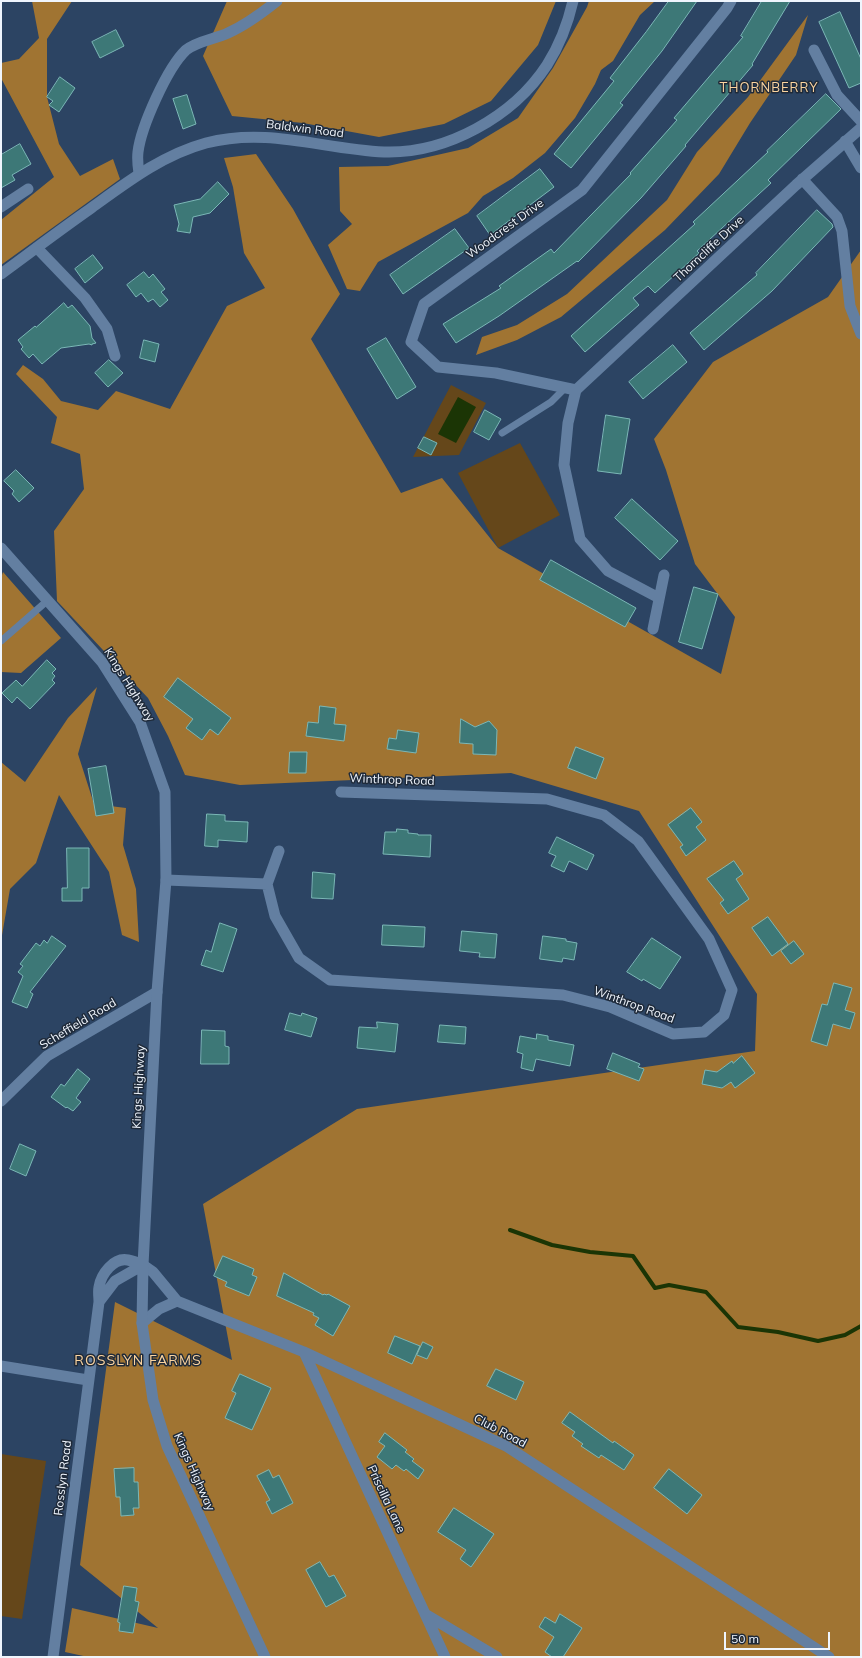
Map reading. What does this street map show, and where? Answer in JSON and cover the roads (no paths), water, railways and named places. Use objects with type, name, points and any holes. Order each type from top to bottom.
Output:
[{"type":"street","points":[[139,174],[137,163],[138,151],[143,132],[154,104],[174,66],[187,50],[229,33],[254,19],[277,1]]},
{"type":"street","name":"Baldwin Road","points":[[1,274],[139,174],[173,155],[204,144],[230,137],[278,137],[360,150],[386,152],[416,150],[467,134],[491,120],[512,104],[531,85],[547,64],[560,39],[573,1]]},
{"type":"street","name":"Woodcrest Drive","points":[[570,389],[496,373],[438,367],[411,342],[424,304],[582,190],[731,1]]},
{"type":"street","points":[[814,50],[837,95],[861,121]]},
{"type":"street","name":"Thorncliffe Drive","points":[[570,389],[802,179],[861,128]]},
{"type":"street","points":[[845,141],[861,168]]},
{"type":"street","points":[[802,179],[837,218],[842,231],[850,306],[861,334]]},
{"type":"street","points":[[1,207],[28,189]]},
{"type":"street","points":[[37,248],[90,304],[107,329],[114,356]]},
{"type":"street","points":[[570,389],[564,465],[580,539],[608,571],[659,598]]},
{"type":"street","name":"Kings Highway","points":[[1,548],[102,662],[140,722],[165,792],[166,880],[157,992],[143,1265],[142,1324],[153,1400],[167,1446],[265,1657]]},
{"type":"street","points":[[653,629],[664,575]]},
{"type":"street","name":"Winthrop Road","points":[[267,884],[275,916],[299,958],[330,980],[563,996],[610,1007],[673,1034],[704,1032],[724,1015],[732,990],[709,939],[638,841],[604,815],[548,799],[341,792]]},
{"type":"street","points":[[166,880],[267,884],[280,851]]},
{"type":"street","name":"Scheffield Road","points":[[1,1101],[47,1056],[157,992]]},
{"type":"street","name":"Rosslyn Road","points":[[53,1657],[99,1302],[98,1288],[101,1280],[110,1267],[118,1260],[127,1259],[143,1265]]},
{"type":"street","name":"Club Road","points":[[143,1265],[153,1272],[177,1301],[304,1352],[506,1446],[829,1657]]},
{"type":"street","name":"Rosslyn Road","points":[[99,1302],[115,1281],[143,1265]]},
{"type":"street","points":[[142,1324],[159,1309],[177,1301]]},
{"type":"street","name":"Priscilla Lane","points":[[304,1352],[445,1657]]},
{"type":"street","points":[[1,1366],[88,1380]]},
{"type":"street","points":[[425,1614],[497,1657]]},
{"type":"lane","points":[[502,433],[570,389]]},
{"type":"lane","points":[[1,641],[47,601]]},
{"type":"waterway","points":[[510,1230],[552,1245],[590,1252],[633,1256],[655,1288],[669,1285],[706,1292],[738,1327],[778,1332],[818,1341],[845,1335],[861,1326]]},
{"type":"district","name":"THORNBERRY","points":[[769,88]]},
{"type":"district","name":"ROSSLYN FARMS","points":[[138,1361]]}]
